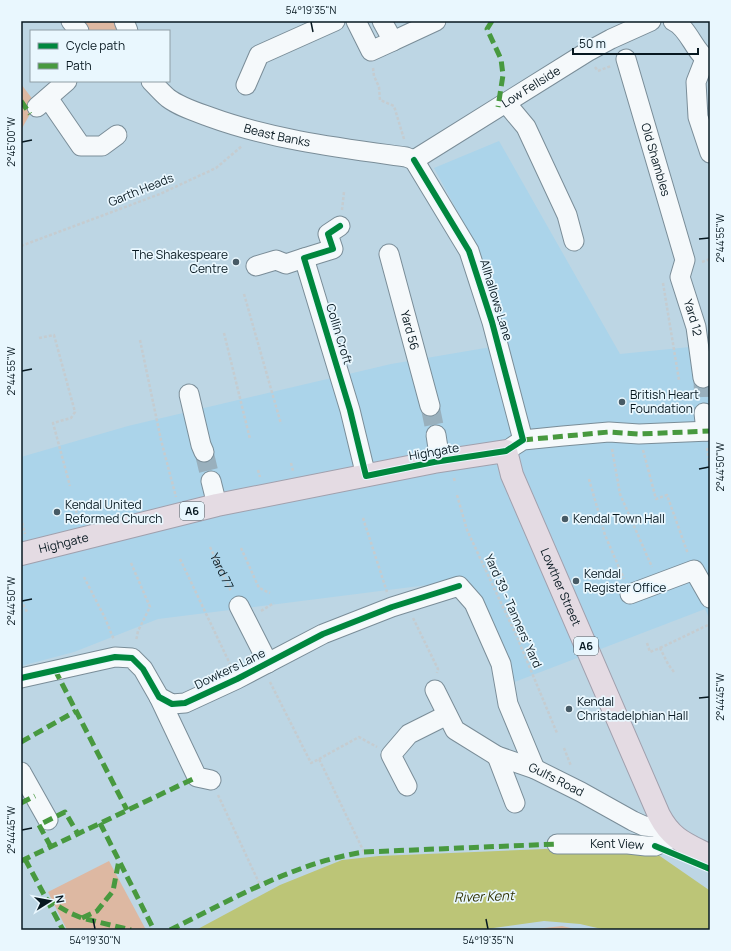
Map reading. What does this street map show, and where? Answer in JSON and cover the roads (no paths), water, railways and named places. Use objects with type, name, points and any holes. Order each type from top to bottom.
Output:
[{"type":"highway","name":"Highgate","points":[[21,554],[217,505],[514,445]]},
{"type":"highway","name":"Lowther Street","points":[[514,445],[512,475],[654,803],[670,832]]},
{"type":"highway","points":[[670,832],[710,856]]},
{"type":"street","points":[[71,21],[78,30]]},
{"type":"street","points":[[246,85],[259,55],[335,21]]},
{"type":"street","points":[[356,21],[372,51],[436,21]]},
{"type":"street","points":[[382,21],[393,41]]},
{"type":"street","name":"Low Fellside","points":[[410,158],[506,103],[610,30],[651,21]]},
{"type":"street","points":[[673,21],[676,22],[688,34],[707,60],[696,82],[698,117],[710,153]]},
{"type":"street","name":"Old Shambles","points":[[626,59],[682,268]]},
{"type":"street","points":[[66,82],[42,102],[81,146],[102,146],[117,135]]},
{"type":"street","name":"Beast Banks","points":[[152,82],[168,98],[193,111],[226,123],[258,132],[351,150],[410,158]]},
{"type":"street","points":[[710,83],[710,105]]},
{"type":"street","points":[[506,103],[526,127],[567,215],[574,241]]},
{"type":"street","name":"Allhallows Lane","points":[[410,158],[469,251],[492,322],[514,445]]},
{"type":"street","points":[[256,266],[276,260],[286,264],[332,249],[328,234],[340,226]]},
{"type":"street","name":"Yard 56","points":[[389,254],[430,406]]},
{"type":"street","name":"Collin Croft","points":[[304,258],[350,410],[366,476]]},
{"type":"street","name":"Yard 12","points":[[682,268],[696,327],[703,378]]},
{"type":"street","points":[[189,394],[204,452]]},
{"type":"street","name":"Highgate","points":[[514,445],[609,432],[639,434],[707,425]]},
{"type":"street","points":[[436,435],[440,461]]},
{"type":"street","points":[[211,481],[217,505]]},
{"type":"street","points":[[630,594],[694,570],[710,598]]},
{"type":"street","name":"Dowkers Lane","points":[[159,697],[172,704],[185,703],[237,679],[322,634],[399,605],[459,586],[474,603],[501,664],[508,704],[535,769]]},
{"type":"street","points":[[236,601],[265,664]]},
{"type":"street","points":[[21,678],[123,657],[142,669],[159,697],[197,777],[211,780]]},
{"type":"street","name":"Gulfs Road","points":[[435,690],[455,730],[477,744],[497,756],[535,769],[581,792],[633,821],[644,826],[670,832]]},
{"type":"street","points":[[407,786],[391,755],[409,734],[447,715]]},
{"type":"street","points":[[497,756],[515,803]]},
{"type":"street","points":[[21,772],[48,820]]},
{"type":"street","points":[[633,821],[645,816],[654,803]]},
{"type":"street","name":"Kent View","points":[[557,844],[600,843],[655,846],[670,832]]},
{"type":"water","name":"River Kent","points":[[594,847],[657,854],[709,890],[710,930],[606,930],[580,924],[544,921],[479,930],[196,930],[280,885],[342,860],[379,856]]},
{"type":"tunnel","points":[[703,378],[704,413]]},
{"type":"tunnel","points":[[430,406],[436,435]]},
{"type":"tunnel","points":[[204,452],[211,481]]},
{"type":"place","name":"The Shakespeare Centre","points":[[236,262]]},
{"type":"place","name":"British Heart Foundation","points":[[622,402]]},
{"type":"place","name":"Kendal United Reformed Church","points":[[57,512]]},
{"type":"place","name":"Kendal Town Hall","points":[[565,519]]},
{"type":"place","name":"Kendal Register Office","points":[[576,581]]},
{"type":"place","name":"Kendal Christadelphian Hall","points":[[569,709]]}]
